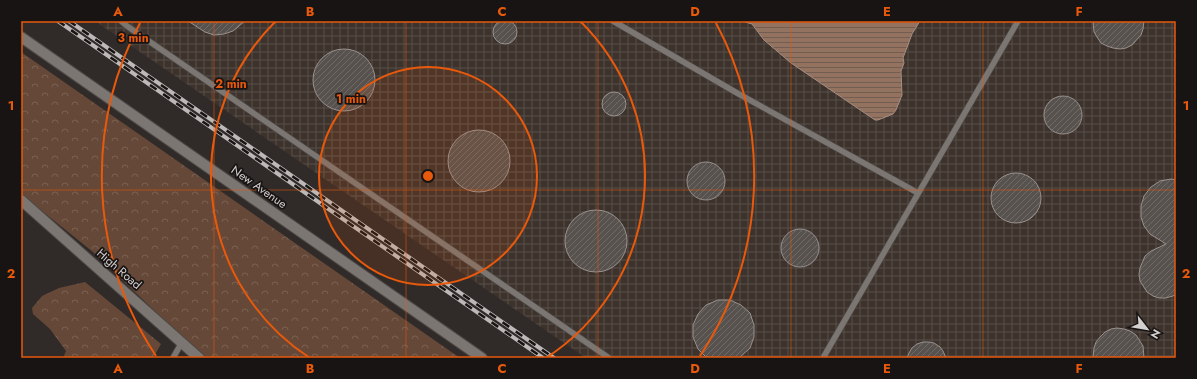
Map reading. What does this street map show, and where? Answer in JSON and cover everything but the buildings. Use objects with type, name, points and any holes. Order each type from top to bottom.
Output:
[{"type":"main road","name":"New Avenue","points":[[21,37],[482,358]]},
{"type":"main road","name":"High Road","points":[[21,200],[199,358]]},
{"type":"lane","points":[[121,21],[609,358]]},
{"type":"lane","points":[[613,21],[737,93],[918,193]]},
{"type":"lane","points":[[823,358],[1018,21]]},
{"type":"lane","points":[[173,358],[182,342]]},
{"type":"shaded area","points":[[95,21],[1176,21],[1176,358],[586,358]]},
{"type":"shaded area","points":[[742,21],[920,21],[912,34],[903,58],[904,63],[901,71],[902,95],[896,110],[893,114],[875,120],[791,63],[764,40],[752,24]]},
{"type":"green space","points":[[21,52],[460,358],[205,358],[93,252],[21,194]]},
{"type":"green space","points":[[85,282],[161,344],[153,358],[63,358],[66,351],[50,329],[33,314],[32,308],[42,296],[59,288]]},
{"type":"railway","points":[[58,21],[543,358]]},
{"type":"railway","points":[[69,21],[554,358]]}]
